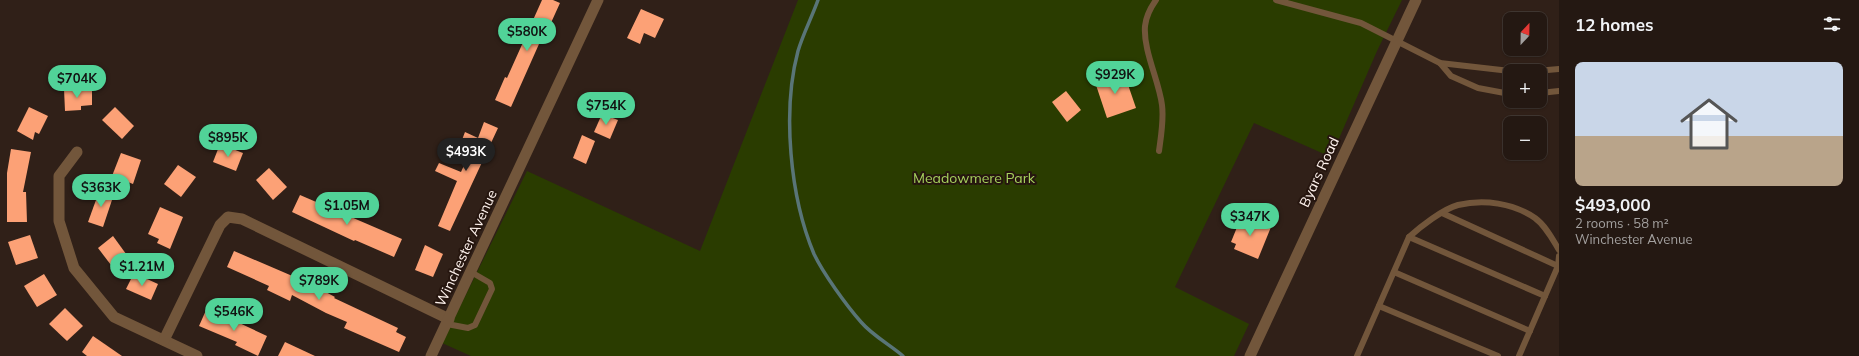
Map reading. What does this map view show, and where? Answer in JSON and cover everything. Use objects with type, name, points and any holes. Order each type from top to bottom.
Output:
[{"type":"street","name":"Winchester Avenue","points":[[432,356],[598,0]]},
{"type":"street","name":"Byars Road","points":[[1250,356],[1416,0]]},
{"type":"street","points":[[77,152],[59,176],[59,221],[74,268],[114,317],[197,356]]},
{"type":"street","points":[[164,340],[220,225],[228,217],[242,219],[448,322]]},
{"type":"lane","points":[[1156,0],[1151,8],[1145,26],[1148,48],[1162,104],[1162,126],[1159,151]]},
{"type":"lane","points":[[1276,0],[1360,23],[1440,63],[1503,70]]},
{"type":"lane","points":[[1440,63],[1452,76],[1458,80],[1478,88],[1503,93]]},
{"type":"lane","points":[[1547,70],[1559,69]]},
{"type":"lane","points":[[1547,92],[1559,91]]},
{"type":"lane","points":[[1358,356],[1409,238],[1420,226],[1442,213],[1457,206],[1494,202],[1516,208],[1536,219],[1551,236],[1559,250]]},
{"type":"lane","points":[[1442,213],[1558,266]]},
{"type":"lane","points":[[1409,238],[1545,296]]},
{"type":"lane","points":[[1519,356],[1558,266],[1559,256]]},
{"type":"lane","points":[[448,322],[468,328],[475,325],[484,309],[492,289],[490,283],[471,272]]},
{"type":"lane","points":[[1394,272],[1530,330]]},
{"type":"lane","points":[[1379,306],[1498,356]]},
{"type":"green space","name":"Meadowmere Park","points":[[798,0],[1402,0],[1377,51],[1331,157],[1254,123],[1175,287],[1249,324],[1234,356],[471,356],[442,343],[527,171],[700,251]]},
{"type":"building","points":[[542,0],[553,0],[560,3],[545,36],[543,35],[511,107],[495,100],[505,77],[507,78]]},
{"type":"building","points":[[641,9],[664,19],[655,38],[644,33],[640,44],[627,38]]},
{"type":"building","points":[[1124,73],[1136,108],[1107,118],[1095,82]]},
{"type":"building","points":[[92,88],[92,105],[81,106],[81,110],[65,111],[64,89]]},
{"type":"building","points":[[1066,91],[1081,110],[1067,122],[1052,102]]},
{"type":"building","points":[[29,107],[48,116],[39,134],[35,132],[33,140],[17,131]]},
{"type":"building","points":[[115,107],[134,126],[122,139],[102,120]]},
{"type":"building","points":[[602,114],[618,120],[610,139],[594,132]]},
{"type":"building","points":[[484,122],[498,128],[450,231],[438,226],[457,181],[435,171],[439,163],[461,172],[471,150],[460,145],[465,132],[478,138]]},
{"type":"building","points":[[582,135],[595,141],[586,164],[573,158]]},
{"type":"building","points":[[220,144],[243,153],[236,171],[213,162]]},
{"type":"building","points":[[11,149],[31,152],[23,192],[26,192],[27,222],[7,222],[7,173]]},
{"type":"building","points":[[121,153],[141,160],[133,184],[112,176]]},
{"type":"building","points":[[178,165],[196,177],[181,197],[164,184]]},
{"type":"building","points":[[269,168],[287,187],[273,200],[256,180]]},
{"type":"building","points":[[100,189],[114,194],[103,227],[88,222]]},
{"type":"building","points":[[300,195],[402,239],[394,257],[355,240],[354,241],[292,212]]},
{"type":"building","points":[[160,207],[183,217],[170,249],[157,243],[159,239],[148,234]]},
{"type":"building","points":[[1242,215],[1271,227],[1258,259],[1234,249],[1236,244],[1231,242]]},
{"type":"building","points":[[30,235],[38,258],[16,265],[8,242]]},
{"type":"building","points":[[113,236],[129,258],[114,269],[98,248]]},
{"type":"building","points":[[425,245],[443,254],[433,277],[415,270]]},
{"type":"building","points":[[234,251],[311,284],[335,297],[334,298],[398,328],[396,332],[406,337],[399,352],[344,328],[347,322],[292,295],[290,301],[267,290],[269,286],[227,267]]},
{"type":"building","points":[[134,273],[158,284],[151,300],[126,289]]},
{"type":"building","points":[[44,274],[57,295],[37,307],[24,286]]},
{"type":"building","points":[[65,308],[83,326],[67,341],[49,324]]},
{"type":"building","points":[[207,308],[267,336],[258,356],[235,345],[237,342],[199,326]]},
{"type":"building","points":[[93,336],[122,356],[87,356],[82,352]]},
{"type":"building","points":[[285,342],[315,356],[278,356]]},
{"type":"waterway","points":[[818,0],[798,51],[790,100],[791,154],[799,207],[814,254],[835,289],[865,327],[903,356]]}]
